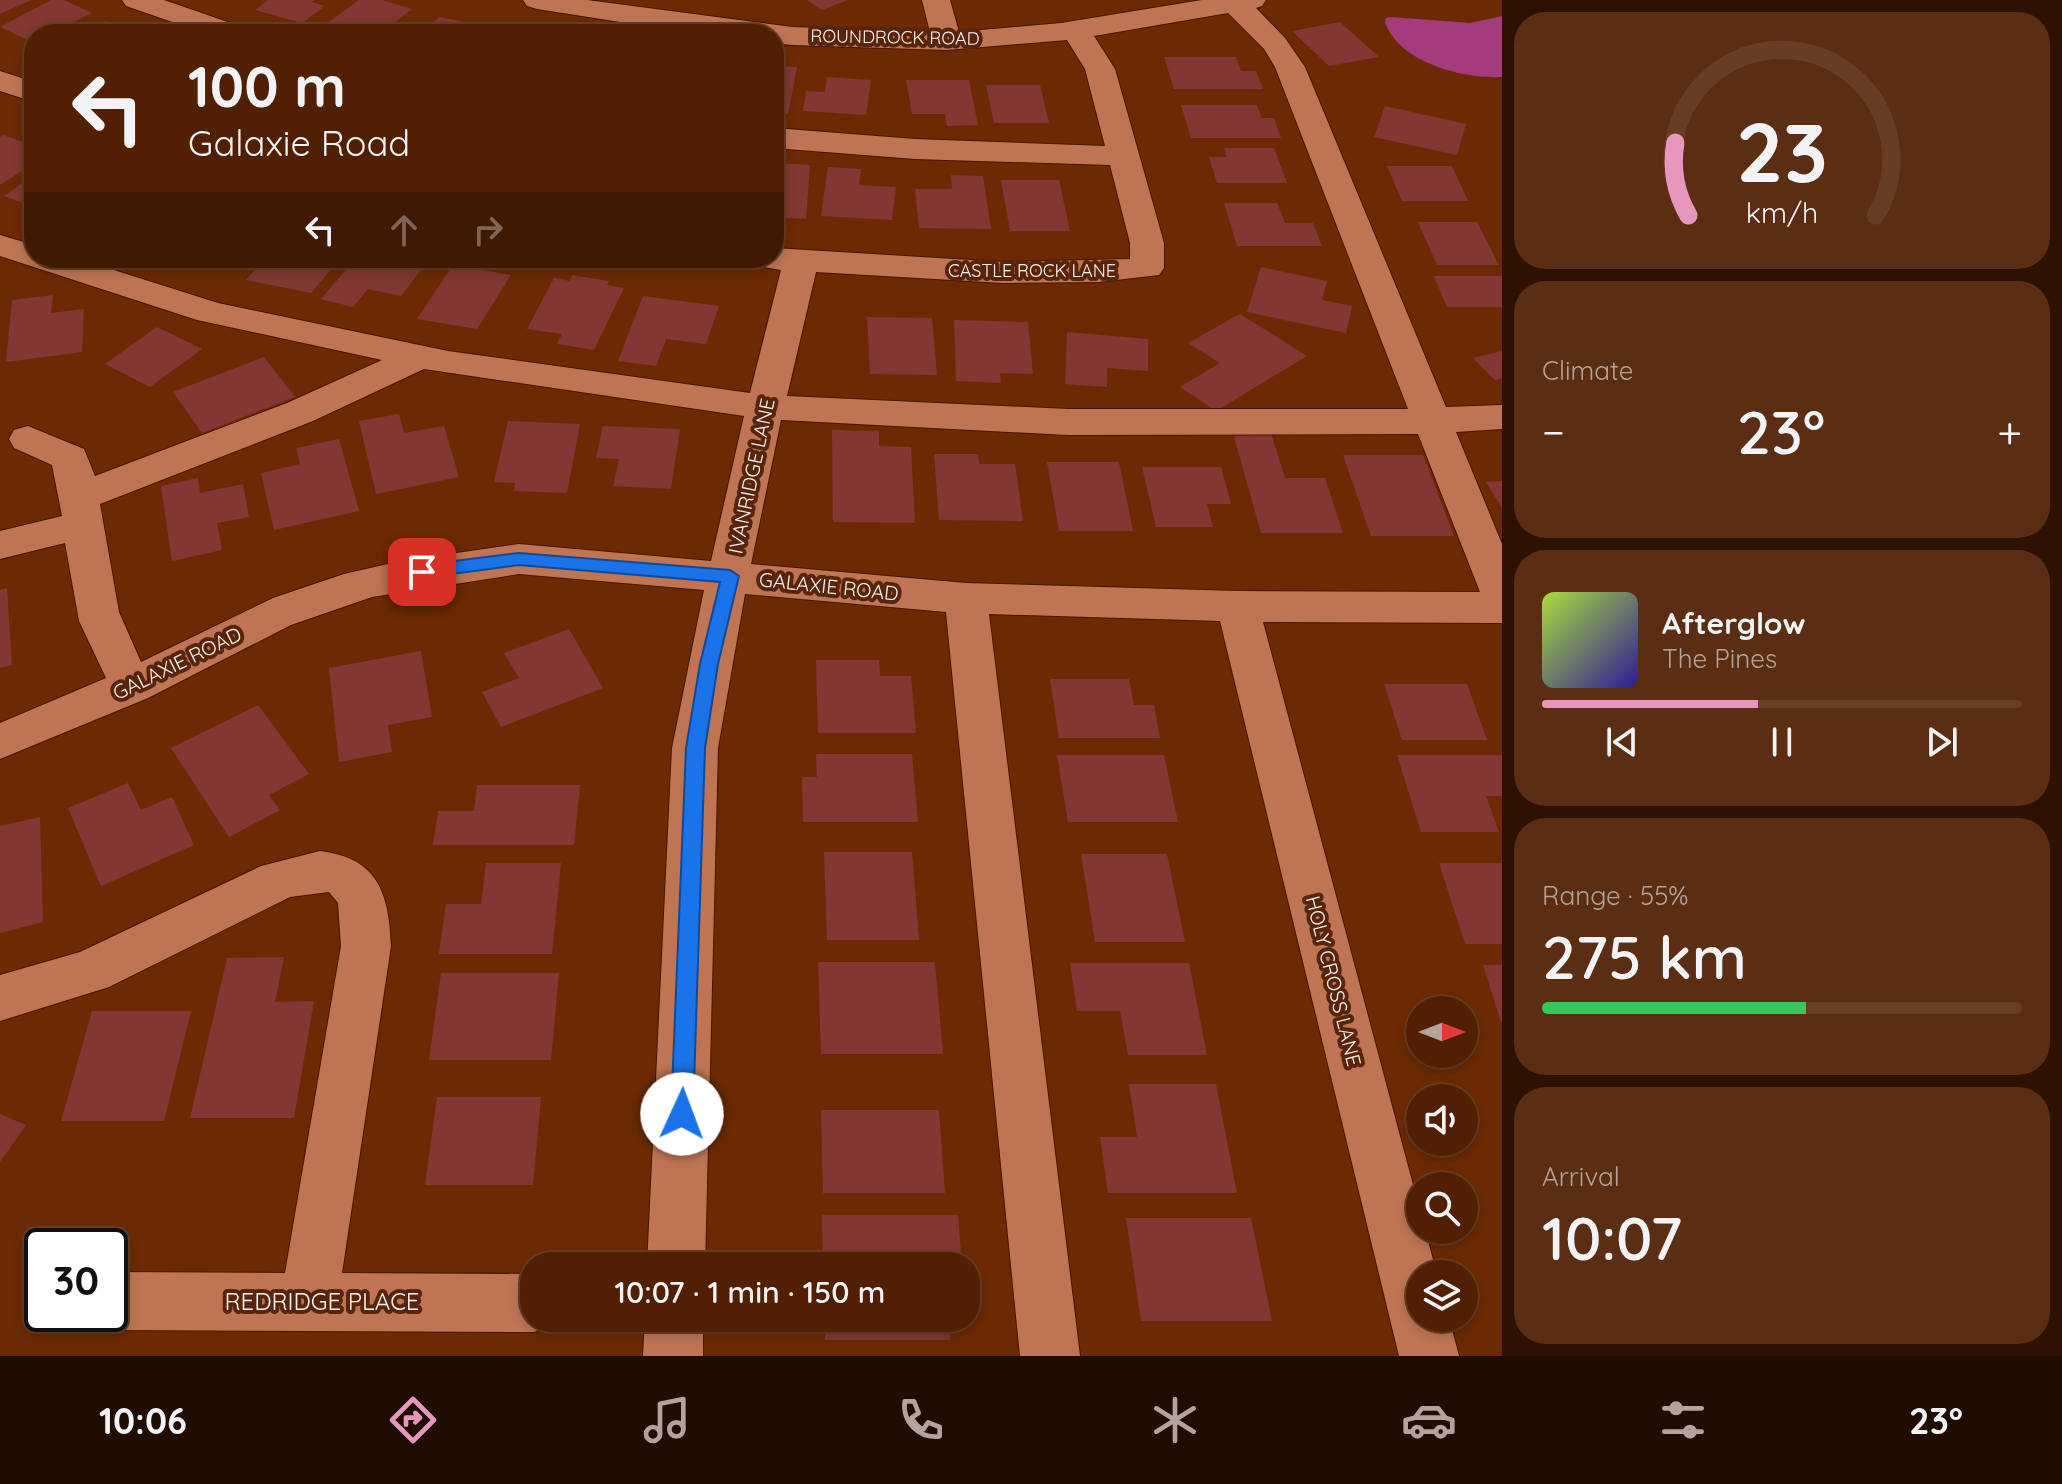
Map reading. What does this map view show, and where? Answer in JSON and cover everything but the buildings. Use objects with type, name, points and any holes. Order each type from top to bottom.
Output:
[{"type":"street","points":[[136,0],[206,24]]},
{"type":"street","name":"ROUNDROCK ROAD","points":[[537,0],[708,14],[763,24]]},
{"type":"street","points":[[936,0],[947,41]]},
{"type":"street","points":[[1243,1],[1290,67],[1502,595]]},
{"type":"street","name":"ROUNDROCK ROAD","points":[[784,28],[851,40],[947,41],[1076,31],[1243,1]]},
{"type":"street","name":"CASTLE ROCK LANE","points":[[784,260],[970,273],[1104,272],[1147,268],[1147,243],[1100,69],[1076,31]]},
{"type":"street","points":[[0,80],[24,89]]},
{"type":"street","points":[[784,139],[915,149],[1124,156]]},
{"type":"street","points":[[0,245],[24,253]]},
{"type":"street","points":[[72,268],[210,312],[420,357],[765,407],[1068,422],[1384,423],[1502,417]]},
{"type":"street","name":"IVANRIDGE LANE","points":[[677,1252],[695,748],[709,664],[765,407],[781,268]]},
{"type":"street","points":[[0,545],[82,511],[420,357]]},
{"type":"street","points":[[28,439],[70,458],[82,511],[98,615],[132,686]]},
{"type":"street","name":"GALAXIE ROAD","points":[[0,741],[46,725],[132,686],[287,609],[367,582],[449,567],[519,559],[966,598],[1238,606],[1502,608]]},
{"type":"street","points":[[966,598],[1050,1356]]},
{"type":"street","name":"HOLY CROSS LANE","points":[[1238,606],[1429,1356]]},
{"type":"street","points":[[0,998],[91,971],[278,880],[306,870],[333,871],[357,886],[367,915],[366,946],[309,1301]]},
{"type":"street","name":"REDRIDGE PLACE","points":[[128,1301],[520,1303]]},
{"type":"street","points":[[673,1356],[674,1332]]},
{"type":"shaded area","points":[[1502,16],[1502,77],[1470,75],[1434,66],[1404,48],[1392,36],[1385,22],[1386,18],[1391,17],[1470,23]]},
{"type":"route","points":[[422,572],[519,559],[730,576],[709,664],[695,748],[682,1114]]}]
